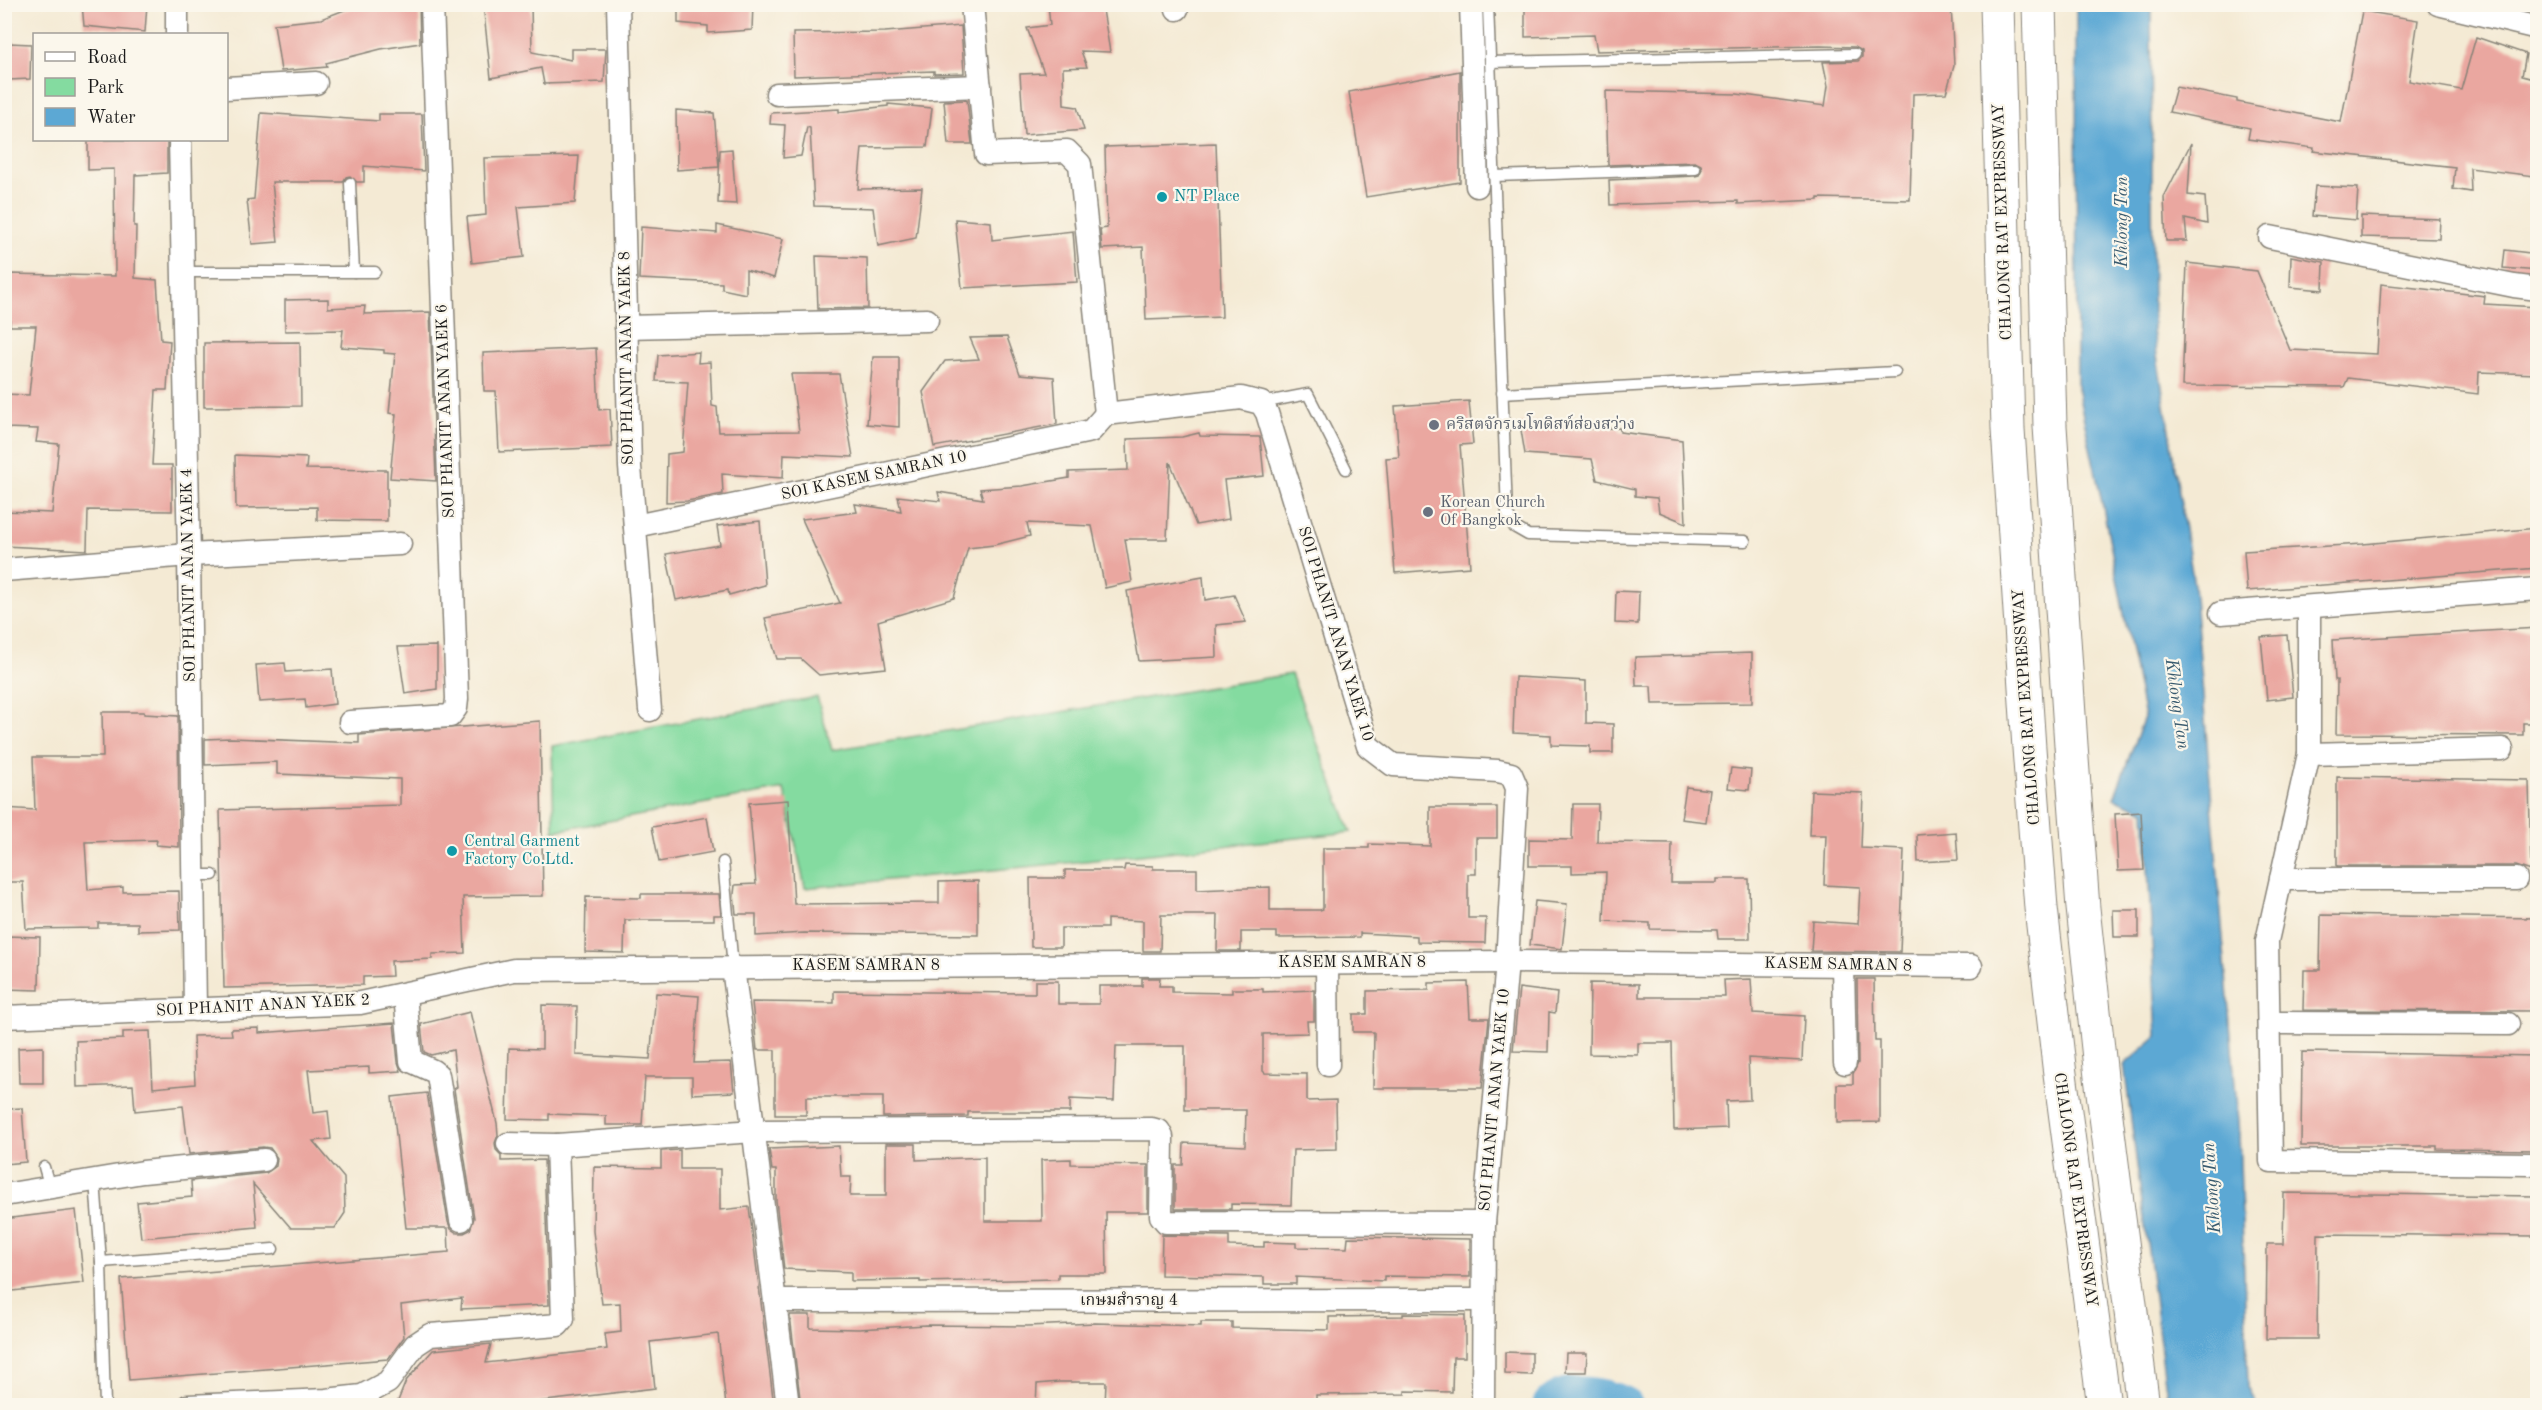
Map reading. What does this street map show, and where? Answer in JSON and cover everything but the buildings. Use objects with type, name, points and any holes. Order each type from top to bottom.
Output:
[{"type":"highway","name":"CHALONG RAT EXPRESSWAY","points":[[1997,4],[2008,429],[2041,908],[2059,1066],[2104,1406]]},
{"type":"highway","points":[[2039,4],[2050,426],[2083,908],[2101,1077],[2144,1406]]},
{"type":"street","points":[[177,4],[177,33]]},
{"type":"street","name":"SOI PHANIT ANAN YAEK 6","points":[[350,722],[450,716],[456,708],[432,4]]},
{"type":"street","name":"SOI PHANIT ANAN YAEK 8","points":[[618,4],[630,467],[650,710]]},
{"type":"street","points":[[972,4],[986,154],[1067,151],[1080,164],[1106,414],[1241,398],[1261,404]]},
{"type":"street","points":[[1472,4],[1486,181]]},
{"type":"street","points":[[2438,4],[2538,28]]},
{"type":"street","points":[[228,88],[316,83]]},
{"type":"street","points":[[777,94],[980,86]]},
{"type":"street","name":"SOI PHANIT ANAN YAEK 4","points":[[180,141],[189,555],[203,875],[195,1010]]},
{"type":"street","points":[[2270,237],[2538,289]]},
{"type":"street","points":[[626,327],[927,320]]},
{"type":"street","name":"SOI PHANIT ANAN YAEK 10","points":[[1261,404],[1267,413],[1368,746],[1393,765],[1498,771],[1511,774],[1517,788],[1507,962],[1484,1223],[1483,1406]]},
{"type":"street","name":"SOI KASEM SAMRAN 10","points":[[635,526],[1090,431],[1106,414]]},
{"type":"street","points":[[4,570],[189,555],[400,544]]},
{"type":"street","points":[[2221,613],[2538,589]]},
{"type":"street","points":[[2309,607],[2309,754],[2267,941],[2271,1161],[2530,1164]]},
{"type":"street","points":[[2309,754],[2502,749]]},
{"type":"street","points":[[2281,879],[2516,879]]},
{"type":"street","name":"KASEM SAMRAN 8","points":[[733,967],[1507,962],[1971,966]]},
{"type":"street","points":[[1327,963],[1328,1065]]},
{"type":"street","points":[[1843,965],[1845,1063]]},
{"type":"street","points":[[733,967],[788,1406]]},
{"type":"street","name":"SOI PHANIT ANAN YAEK 2","points":[[4,1017],[360,1003],[514,970],[733,967]]},
{"type":"street","points":[[405,995],[411,1061],[433,1071],[438,1076],[461,1220]]},
{"type":"street","points":[[2269,1023],[2508,1024]]},
{"type":"street","points":[[508,1144],[557,1145],[754,1131],[1152,1129],[1159,1131],[1162,1137],[1161,1216],[1167,1222],[1484,1223]]},
{"type":"street","points":[[188,1406],[326,1400],[362,1396],[388,1382],[415,1345],[430,1335],[558,1325],[563,1319],[557,1145]]},
{"type":"street","points":[[4,1195],[47,1177],[96,1180],[170,1169],[264,1160]]},
{"type":"street","name":"เกษมสำราญ 4","points":[[775,1301],[1482,1300]]},
{"type":"lane","points":[[1488,4],[1490,62],[1486,181],[1502,393],[1507,513],[1514,527],[1528,535],[1745,541]]},
{"type":"lane","points":[[1490,62],[1855,54]]},
{"type":"lane","points":[[1486,181],[1695,169]]},
{"type":"lane","points":[[350,183],[354,272]]},
{"type":"lane","points":[[183,272],[375,272]]},
{"type":"lane","points":[[1502,393],[1895,372]]},
{"type":"lane","points":[[1261,404],[1308,394],[1346,469]]},
{"type":"lane","points":[[723,862],[733,967]]},
{"type":"lane","points":[[96,1180],[105,1406]]},
{"type":"lane","points":[[101,1262],[273,1249]]},
{"type":"green space","points":[[1291,674],[1351,832],[805,888],[784,789],[554,831],[552,746],[817,697],[832,750]]},
{"type":"water","name":"Khlong Tan","points":[[2076,5],[2151,5],[2153,331],[2194,585],[2239,1133],[2248,1386],[2257,1405],[2168,1405],[2124,1065],[2157,1036],[2145,811],[2114,798],[2144,717],[2077,388]]},
{"type":"waterway","points":[[1552,1406],[1559,1401],[1577,1396],[1607,1400],[1623,1406]]},
{"type":"place","name":"NT Place","points":[[1162,197]]},
{"type":"place","name":"คริสตจักรเมโทดิสท์ส่องสว่าง","points":[[1434,425]]},
{"type":"place","name":"Korean Church Of Bangkok","points":[[1428,512]]},
{"type":"place","name":"Central Garment Factory Co.Ltd.","points":[[452,851]]}]
